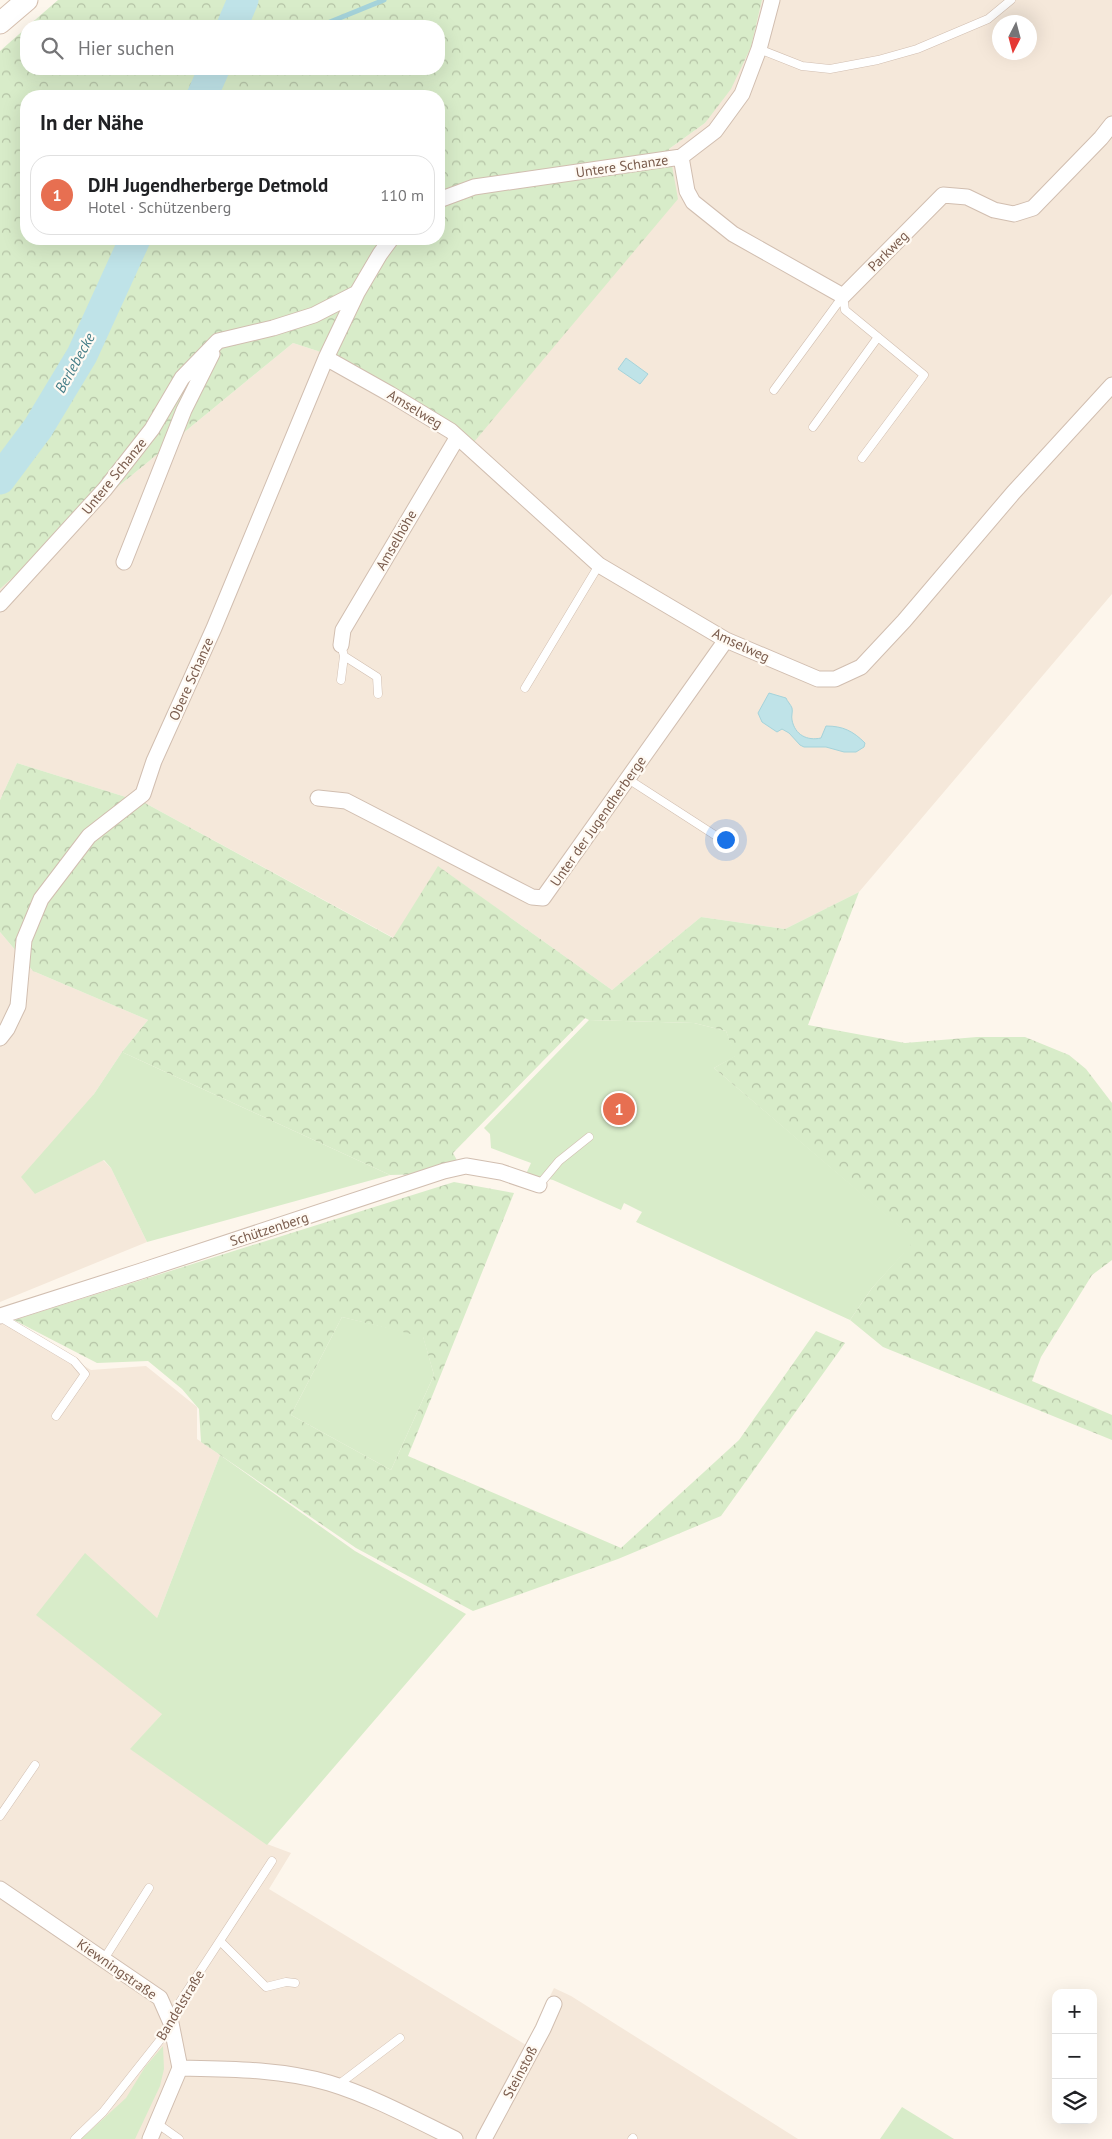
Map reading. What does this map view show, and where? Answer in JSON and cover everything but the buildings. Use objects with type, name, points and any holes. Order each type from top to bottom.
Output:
[{"type":"main road","points":[[0,23],[27,0]]},
{"type":"street","name":"Untere Schanze","points":[[445,198],[474,187],[681,157],[715,131],[742,94],[759,49],[772,0]]},
{"type":"street","name":"Parkweg","points":[[843,296],[943,195],[966,197],[994,210],[1014,214],[1033,208],[1101,138],[1112,124]]},
{"type":"street","points":[[681,157],[687,191],[693,202],[733,234],[843,296]]},
{"type":"street","points":[[218,341],[273,328],[314,315],[358,293],[387,245]]},
{"type":"street","name":"Obere Schanze","points":[[0,1038],[7,1029],[18,1006],[24,940],[41,899],[89,836],[143,794],[154,761],[214,628],[326,358],[358,293]]},
{"type":"street","name":"Untere Schanze","points":[[124,562],[184,410],[218,341]]},
{"type":"street","name":"Untere Schanze","points":[[0,604],[105,489],[152,429],[182,378],[218,341]]},
{"type":"street","name":"Amselweg","points":[[326,358],[433,419],[457,438],[599,565],[726,640],[818,679],[835,679],[861,667],[904,622],[1013,492],[1112,385]]},
{"type":"street","name":"Amselhöhe","points":[[342,650],[343,630],[457,438]]},
{"type":"street","name":"Unter der Jugendherberge","points":[[318,798],[346,801],[532,897],[543,898],[726,640]]},
{"type":"street","name":"Schützenberg","points":[[0,1316],[444,1171],[466,1166],[501,1172],[539,1185]]},
{"type":"street","name":"Kiewningstraße","points":[[0,1889],[160,1998],[171,2024],[180,2068]]},
{"type":"street","name":"Steinstoß","points":[[484,2139],[535,2044],[554,2004]]},
{"type":"street","points":[[150,2139],[158,2124],[180,2068],[255,2069],[338,2086],[384,2105],[455,2139]]},
{"type":"lane","points":[[759,49],[802,66],[830,69],[878,60],[917,49],[988,19],[1011,0]]},
{"type":"lane","points":[[843,296],[845,310],[924,375],[862,458]]},
{"type":"lane","points":[[774,390],[843,296]]},
{"type":"lane","points":[[813,427],[878,337]]},
{"type":"lane","points":[[525,688],[599,565]]},
{"type":"lane","points":[[341,680],[342,650]]},
{"type":"lane","points":[[342,650],[377,677],[378,694]]},
{"type":"lane","points":[[628,779],[724,841]]},
{"type":"lane","points":[[539,1185],[559,1161],[589,1137]]},
{"type":"lane","points":[[0,1316],[74,1361],[85,1374],[56,1416]]},
{"type":"lane","points":[[0,1816],[35,1765]]},
{"type":"lane","name":"Bandelstraße","points":[[75,2139],[103,2112],[171,2024],[178,2005],[272,1861]]},
{"type":"lane","points":[[104,1959],[149,1888]]},
{"type":"lane","points":[[220,1942],[266,1987],[286,1982],[295,1983]]},
{"type":"lane","points":[[338,2086],[400,2038]]},
{"type":"lane","points":[[158,2124],[179,2139]]},
{"type":"shaded area","points":[[762,0],[1112,0],[1112,594],[859,892],[785,929],[701,917],[612,990],[439,867],[394,938],[145,803],[17,763],[0,800],[0,589],[81,517],[293,343],[333,356],[448,420],[474,442],[669,149],[705,123],[751,47]]},
{"type":"shaded area","points":[[0,932],[33,971],[148,1020],[122,1052],[94,1094],[35,1194],[103,1160],[111,1168],[147,1242],[0,1302]]},
{"type":"shaded area","points":[[0,1319],[11,1323],[91,1370],[146,1366],[197,1407],[197,1439],[220,1455],[157,1618],[162,1714],[131,1749],[267,1844],[291,1853],[269,1889],[526,2045],[554,1988],[571,1996],[798,2139],[0,2139]]},
{"type":"green space","points":[[58,0],[762,0],[751,47],[731,89],[705,123],[669,149],[678,199],[474,442],[448,420],[333,356],[293,343],[81,517],[0,589],[0,51],[20,33],[20,75],[445,75],[445,20],[35,20]]},
{"type":"green space","points":[[17,763],[145,803],[393,938],[438,866],[612,990],[701,917],[785,929],[859,892],[808,1025],[905,1043],[977,1037],[1025,1037],[1069,1055],[1086,1069],[1112,1103],[1112,1260],[1092,1275],[1041,1357],[1032,1381],[1112,1415],[1112,1440],[883,1347],[850,1320],[872,1288],[915,1240],[714,1068],[735,1056],[726,1031],[694,1023],[589,1020],[585,1018],[453,1153],[464,1173],[390,1175],[122,1052],[148,1020],[33,971],[0,932],[0,800]]},
{"type":"green space","points":[[589,1020],[694,1023],[726,1031],[736,1056],[714,1068],[916,1240],[872,1288],[850,1320],[636,1222],[642,1212],[624,1203],[621,1210],[553,1180],[526,1174],[531,1163],[491,1148],[490,1134],[484,1128]]},
{"type":"green space","points":[[122,1052],[390,1175],[147,1242],[111,1168],[104,1160],[35,1194],[21,1177],[94,1094]]},
{"type":"green space","points":[[454,1182],[514,1193],[408,1456],[621,1548],[739,1440],[816,1331],[845,1343],[721,1516],[618,1559],[473,1611],[356,1548],[201,1442],[199,1409],[182,1389],[148,1361],[97,1363],[14,1320]],"holes":[[[342,1317],[423,1337],[434,1375],[391,1470],[291,1415]]]},
{"type":"green space","points":[[342,1317],[423,1336],[434,1375],[391,1470],[291,1415]]},
{"type":"green space","points":[[220,1455],[355,1551],[466,1614],[267,1845],[130,1749],[162,1714],[36,1615],[85,1553],[157,1618]]},
{"type":"green space","points":[[163,2046],[164,2069],[160,2086],[135,2139],[81,2139],[126,2098],[145,2067]]},
{"type":"green space","points":[[902,2107],[954,2139],[880,2139]]},
{"type":"water","points":[[626,358],[648,374],[640,384],[618,369]]},
{"type":"water","points":[[769,693],[786,698],[792,708],[792,718],[796,730],[802,736],[811,739],[821,738],[826,726],[838,727],[856,735],[865,743],[864,747],[856,752],[844,752],[826,747],[804,747],[782,729],[777,732],[762,722],[758,713]]},
{"type":"waterway","name":"Berlebecke","points":[[235,20],[243,0]]},
{"type":"waterway","points":[[335,20],[384,0]]},
{"type":"waterway","name":"Berlebecke","points":[[205,90],[211,75]]},
{"type":"waterway","name":"Berlebecke","points":[[0,479],[38,428],[82,355],[132,245]]},
{"type":"place","name":"DJH Jugendherberge Detmold","points":[[619,1109]]}]
